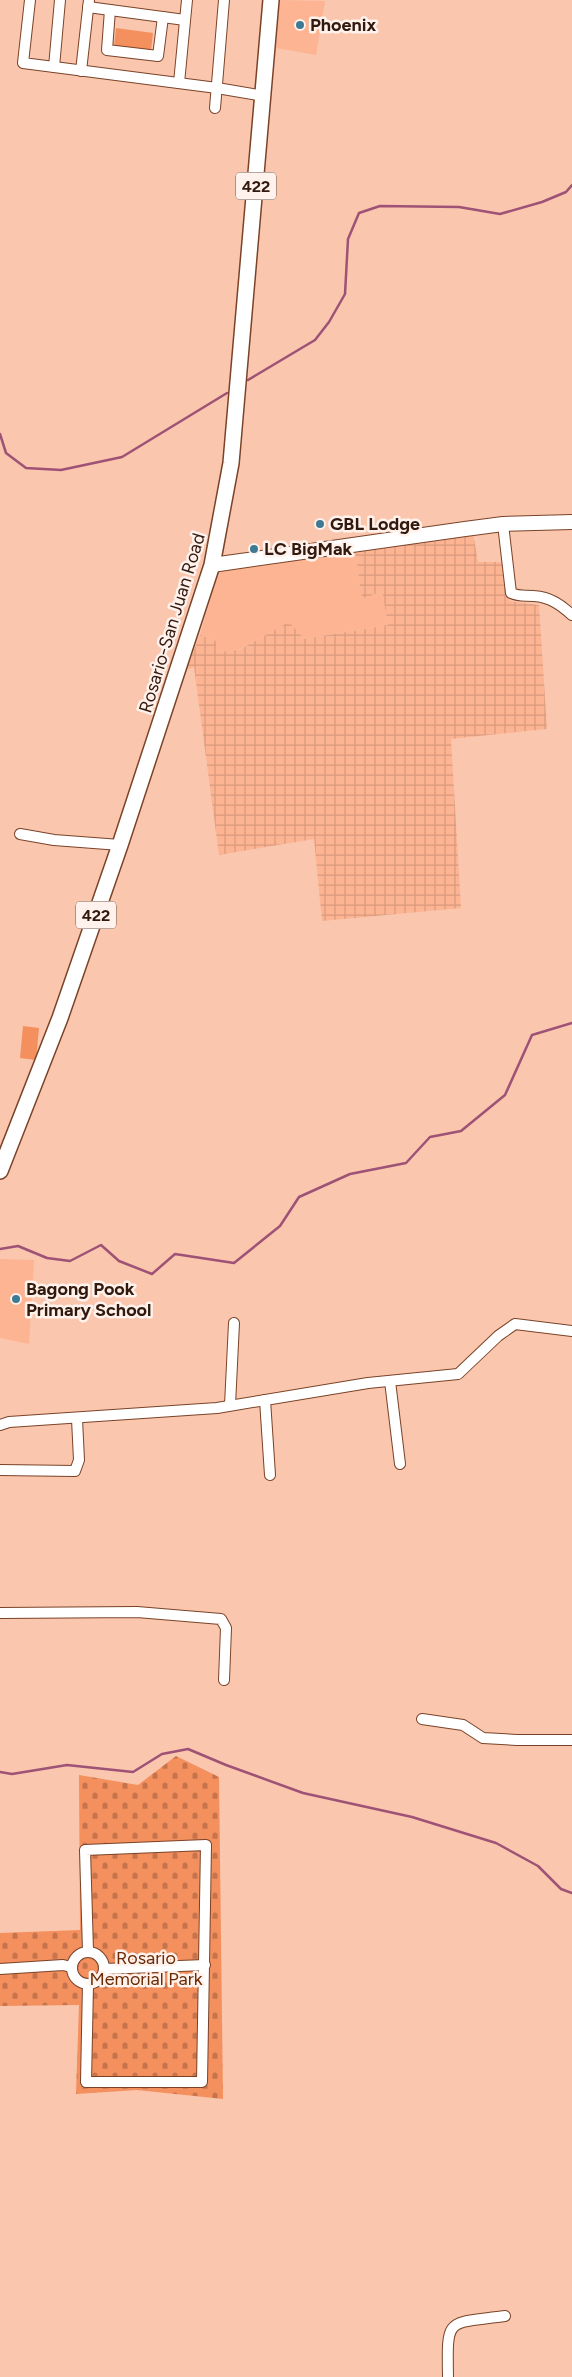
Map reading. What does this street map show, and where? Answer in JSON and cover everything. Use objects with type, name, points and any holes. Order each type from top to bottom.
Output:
[{"type":"main road","name":"Rosario-San Juan Road","points":[[0,1170],[60,1018],[120,845],[212,565],[231,463],[271,0]]},
{"type":"street","points":[[30,0],[24,63],[217,88],[264,96]]},
{"type":"street","points":[[54,67],[60,0]]},
{"type":"street","points":[[179,83],[187,0]]},
{"type":"street","points":[[215,108],[224,0]]},
{"type":"street","points":[[82,71],[88,4],[110,10],[185,20]]},
{"type":"street","points":[[110,10],[107,50],[158,56],[163,17]]},
{"type":"street","points":[[212,565],[503,524],[572,522]]},
{"type":"street","points":[[503,524],[511,593],[519,597],[534,596],[557,602],[572,615]]},
{"type":"street","points":[[20,834],[54,840],[120,845]]},
{"type":"street","points":[[230,1405],[234,1323]]},
{"type":"street","points":[[0,1426],[9,1422],[77,1419],[230,1405],[390,1381],[458,1374],[498,1336],[515,1324],[572,1331]]},
{"type":"street","points":[[390,1381],[400,1464]]},
{"type":"street","points":[[265,1400],[270,1475]]},
{"type":"street","points":[[0,1470],[75,1471],[79,1460],[77,1419]]},
{"type":"street","points":[[0,1613],[137,1612],[221,1619],[226,1628],[224,1680]]},
{"type":"street","points":[[422,1719],[463,1725],[482,1738],[572,1740]]},
{"type":"street","points":[[88,1951],[85,1850],[206,1845],[202,2082],[86,2082],[88,1984]]},
{"type":"street","points":[[88,1951],[98,1954],[104,1968],[97,1981],[88,1984],[78,1981],[74,1977],[71,1967],[76,1956],[88,1951]]},
{"type":"street","points":[[0,1969],[63,1965],[71,1967]]},
{"type":"street","points":[[104,1968],[205,1965]]},
{"type":"street","points":[[448,2377],[448,2337],[452,2326],[459,2322],[505,2316]]},
{"type":"shaded area","name":"Phoenix","points":[[280,0],[325,1],[316,55],[276,48]]},
{"type":"shaded area","points":[[473,533],[478,562],[504,562],[509,601],[539,605],[547,729],[451,739],[461,908],[322,921],[314,839],[219,855],[194,667],[186,670],[200,635],[216,641],[216,652],[239,650],[289,622],[304,639],[388,625],[382,591],[362,599],[355,550]]},
{"type":"shaded area","points":[[355,550],[362,598],[382,591],[388,625],[304,639],[288,623],[238,650],[215,652],[216,641],[200,635],[219,567]]},
{"type":"shaded area","name":"Bagong Pook Primary School","points":[[0,1259],[34,1260],[29,1344],[0,1338]]},
{"type":"green space","points":[[116,28],[153,33],[151,51],[114,47]]},
{"type":"green space","points":[[23,1026],[39,1028],[36,1060],[20,1058]]},
{"type":"green space","name":"Rosario Memorial Park","points":[[176,1756],[219,1777],[223,2099],[137,2090],[76,2094],[79,2005],[0,2006],[0,1933],[80,1930],[79,1775],[138,1785]]},
{"type":"waterway","points":[[248,380],[315,340],[329,322],[345,294],[348,239],[359,213],[380,206],[459,207],[500,214],[542,202],[566,192],[572,185]]},
{"type":"waterway","points":[[0,434],[6,453],[26,468],[61,470],[122,457],[227,393]]},
{"type":"waterway","points":[[0,1249],[18,1246],[47,1258],[70,1261],[101,1245],[119,1261],[152,1274],[175,1254],[234,1263],[280,1226],[299,1197],[350,1174],[406,1163],[430,1137],[461,1131],[505,1095],[532,1035],[572,1023]]},
{"type":"waterway","points":[[0,1772],[12,1774],[67,1765],[133,1772],[162,1754],[188,1749],[303,1793],[412,1817],[496,1843],[538,1866],[561,1889],[572,1893]]},
{"type":"place","name":"Phoenix","points":[[300,25]]},
{"type":"place","name":"GBL Lodge","points":[[320,524]]},
{"type":"place","name":"LC BigMak","points":[[254,549]]},
{"type":"place","name":"Bagong Pook Primary School","points":[[16,1299]]}]
